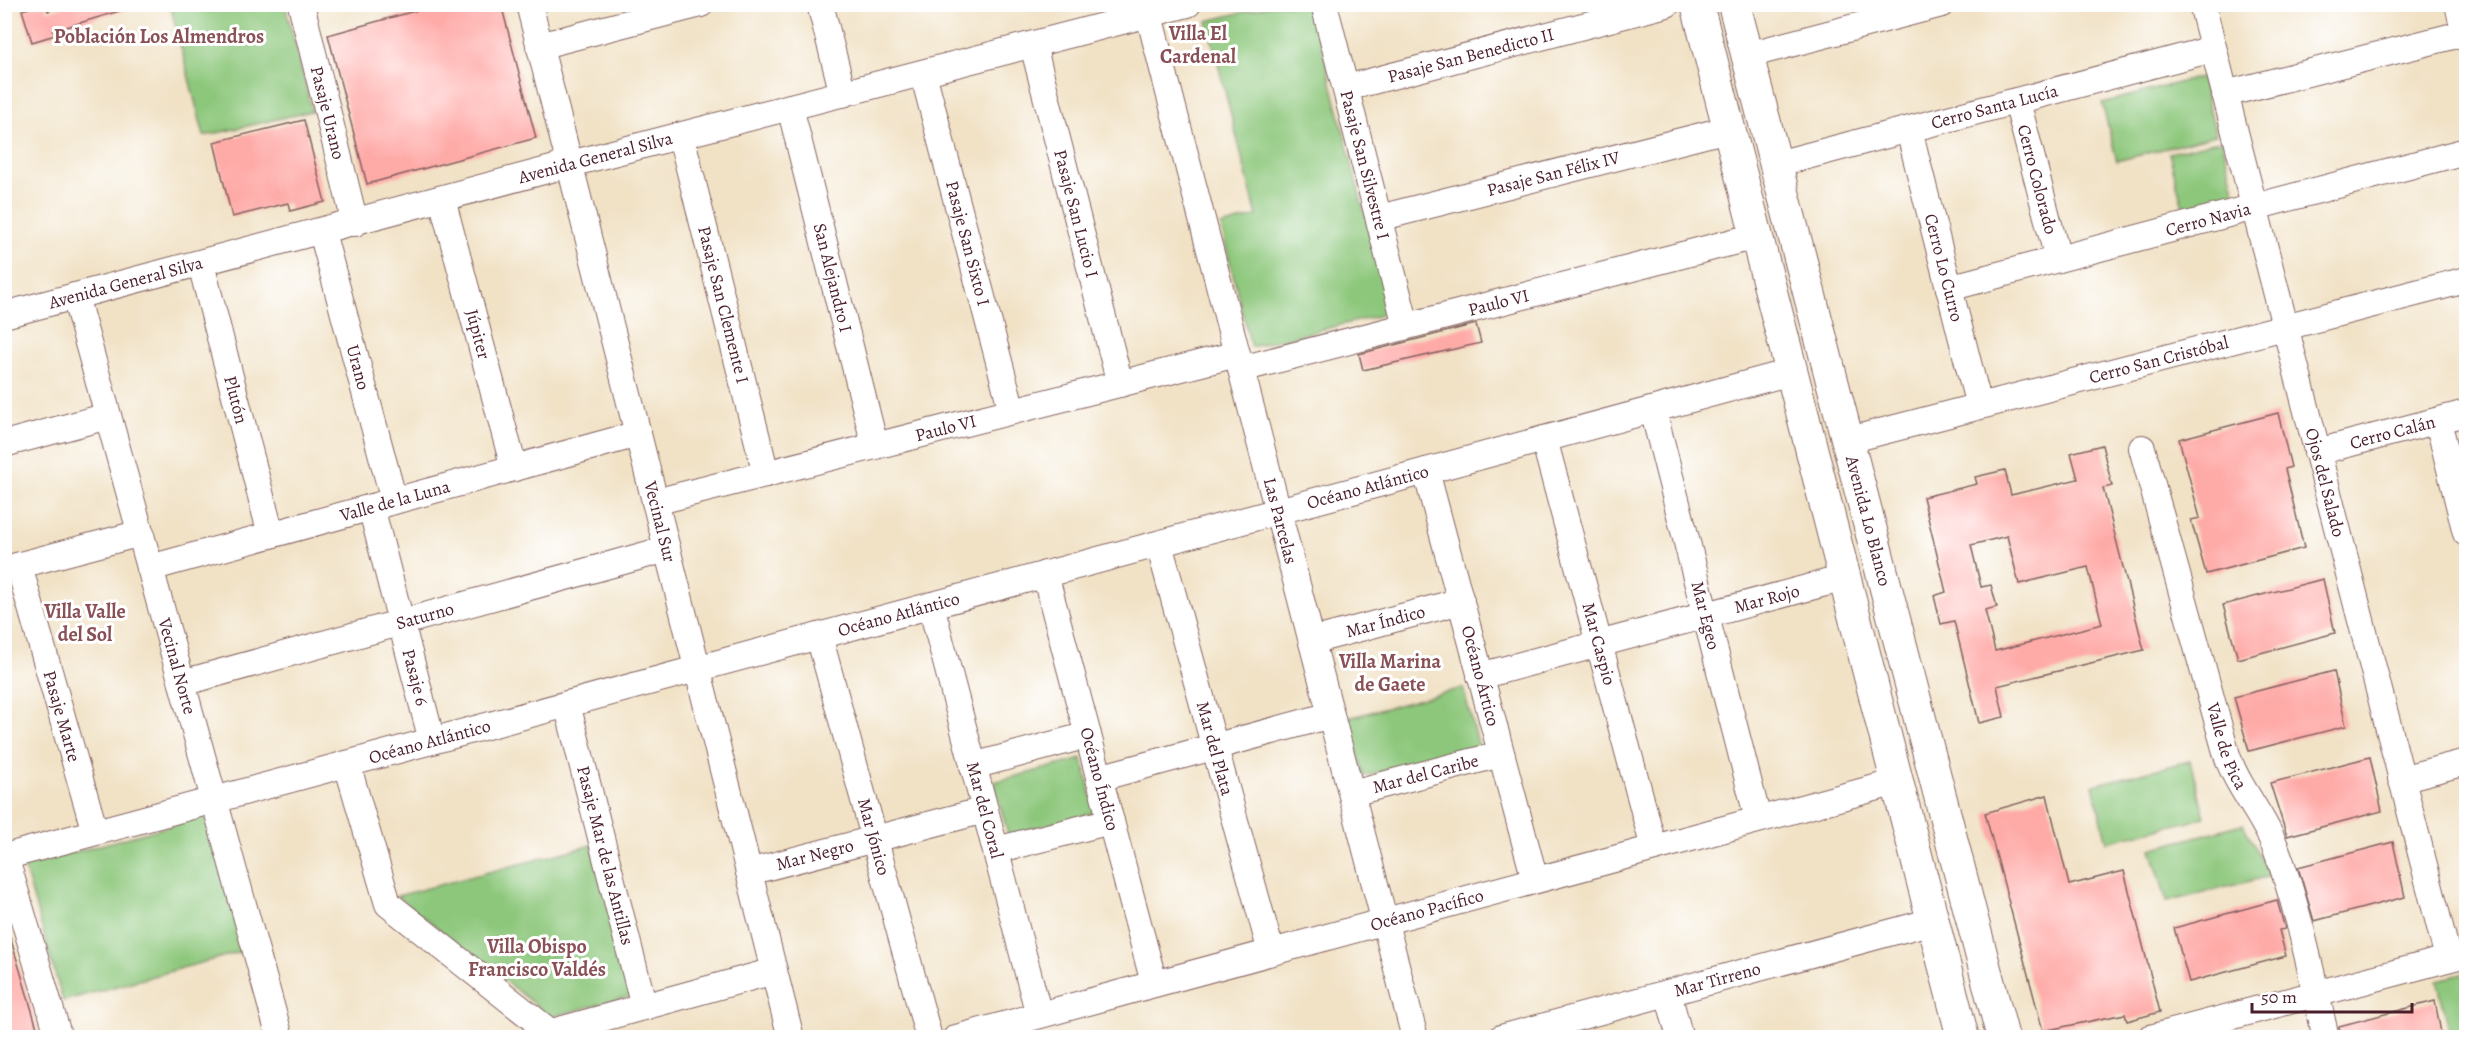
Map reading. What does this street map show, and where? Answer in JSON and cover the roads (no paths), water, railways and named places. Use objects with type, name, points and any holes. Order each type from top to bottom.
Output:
[{"type":"main road","points":[[1697,4],[1963,1038]]},
{"type":"main road","name":"Avenida Lo Blanco","points":[[1734,4],[1921,715],[2003,1038]]},
{"type":"main road","points":[[1882,724],[1921,715]]},
{"type":"street","name":"Pasaje Urano","points":[[301,4],[355,223]]},
{"type":"street","name":"Vecinal Sur","points":[[529,4],[791,1038]]},
{"type":"street","points":[[540,46],[702,4]]},
{"type":"street","points":[[820,4],[843,94]]},
{"type":"street","name":"Avenida General Silva","points":[[4,315],[570,164],[1033,45],[1147,10],[1188,4]]},
{"type":"street","name":"Pasaje San Silvestre I","points":[[1324,4],[1406,326]]},
{"type":"street","name":"Pasaje San Benedicto II","points":[[1346,88],[1666,4]]},
{"type":"street","points":[[1748,55],[1942,4]]},
{"type":"street","name":"Ojos del Salado","points":[[2202,4],[2401,779],[2457,956]]},
{"type":"street","points":[[2225,94],[2466,36],[2458,4]]},
{"type":"street","name":"Las Parcelas","points":[[1147,10],[1415,1038]]},
{"type":"street","name":"Pasaje San Lucio I","points":[[1033,45],[1120,384]]},
{"type":"street","name":"Cerro Santa Lucía","points":[[1776,164],[2213,49]]},
{"type":"street","name":"Pasaje San Sixto I","points":[[923,73],[1012,411]]},
{"type":"street","name":"Cerro Colorado","points":[[2017,100],[2058,259]]},
{"type":"street","name":"San Alejandro I","points":[[790,107],[875,446]]},
{"type":"street","name":"Pasaje San Félix IV","points":[[1379,218],[1728,129]]},
{"type":"street","name":"Cerro Lo Curro","points":[[1909,130],[1979,406]]},
{"type":"street","name":"Pasaje San Clemente I","points":[[681,136],[766,474]]},
{"type":"street","name":"Cerro Navia","points":[[1949,288],[2466,151]]},
{"type":"street","name":"Júpiter","points":[[442,200],[514,468]]},
{"type":"street","name":"Urano","points":[[322,232],[382,504]]},
{"type":"street","name":"Paulo VI","points":[[655,502],[1120,384],[1406,326],[1756,236]]},
{"type":"street","name":"Plutón","points":[[201,264],[271,535]]},
{"type":"street","name":"Cerro San Cristóbal","points":[[1849,440],[2466,280]]},
{"type":"street","name":"Vecinal Norte","points":[[75,296],[280,1038]]},
{"type":"street","name":"Océano Atlántico","points":[[5,856],[1791,372]]},
{"type":"street","name":"Mar Egeo","points":[[1653,410],[1758,819]]},
{"type":"street","name":"Cerro Calán","points":[[2317,452],[2466,414]]},
{"type":"street","points":[[4,444],[108,417]]},
{"type":"street","points":[[2438,421],[2466,533]]},
{"type":"street","name":"Valle de la Luna","points":[[150,568],[638,434]]},
{"type":"street","name":"Mar Caspio","points":[[1545,439],[1654,848]]},
{"type":"street","name":"Valle de Pica","points":[[2142,448],[2229,762],[2261,818],[2281,863],[2295,904],[2326,1038]]},
{"type":"street","name":"Océano Ártico","points":[[1426,471],[1535,880]]},
{"type":"street","name":"Pasaje 6","points":[[382,504],[400,622],[432,741]]},
{"type":"street","points":[[12,568],[141,533]]},
{"type":"street","name":"Mar del Plata","points":[[1159,544],[1271,952]]},
{"type":"street","name":"Saturno","points":[[182,682],[667,549]]},
{"type":"street","name":"Pasaje Marte","points":[[12,568],[95,832]]},
{"type":"street","name":"Océano Índico","points":[[1045,574],[1154,983]]},
{"type":"street","name":"Mar Rojo","points":[[1480,676],[1844,578]]},
{"type":"street","name":"Mar Índico","points":[[1312,641],[1461,601]]},
{"type":"street","name":"Mar del Coral","points":[[931,605],[1039,1015]]},
{"type":"street","name":"Mar Jónico","points":[[819,636],[929,1038]]},
{"type":"street","name":"Pasaje Mar de las Antillas","points":[[567,704],[644,1007]]},
{"type":"street","points":[[1099,778],[1331,715]]},
{"type":"street","points":[[973,766],[1088,735]]},
{"type":"street","name":"Mar del Caribe","points":[[1352,793],[1501,754]]},
{"type":"street","points":[[2401,779],[2466,762]]},
{"type":"street","points":[[347,764],[388,904],[544,1036],[774,971]]},
{"type":"street","name":"Océano Pacífico","points":[[956,1038],[1897,782]]},
{"type":"street","name":"Mar Negro","points":[[749,872],[985,810]]},
{"type":"street","points":[[996,850],[1111,821]]},
{"type":"street","points":[[5,856],[59,1038]]},
{"type":"street","name":"Mar Tirreno","points":[[1501,1038],[1933,921]]},
{"type":"street","points":[[2150,1038],[2457,956]]},
{"type":"street","points":[[1668,993],[1680,1038]]},
{"type":"district","name":"Población Los Almendros","points":[[159,36]]},
{"type":"district","name":"Villa El Cardenal","points":[[1198,44]]},
{"type":"district","name":"Villa Valle del Sol","points":[[85,622]]},
{"type":"district","name":"Villa Marina de Gaete","points":[[1390,672]]},
{"type":"district","name":"Villa Obispo Francisco Valdés","points":[[537,958]]}]
